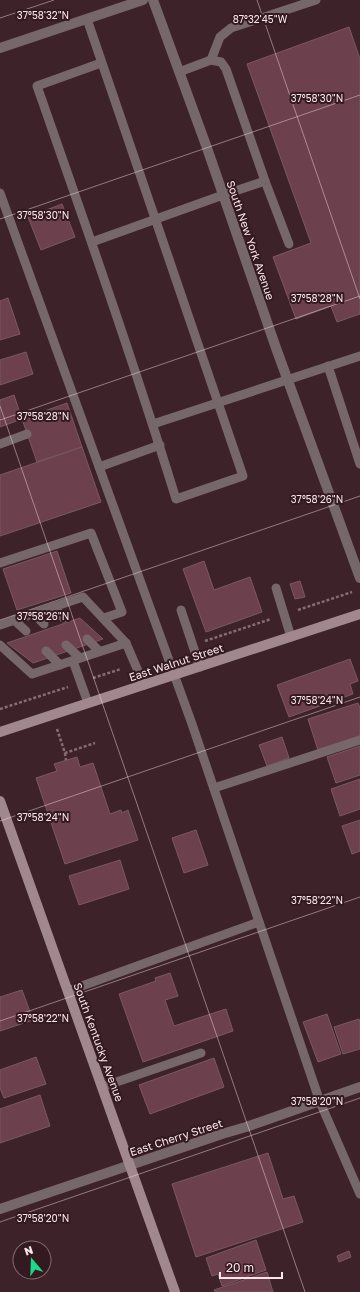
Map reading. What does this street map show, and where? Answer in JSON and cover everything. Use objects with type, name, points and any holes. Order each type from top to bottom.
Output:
[{"type":"street","points":[[0,48],[143,0]]},
{"type":"street","name":"South New York Avenue","points":[[153,0],[287,380],[360,578]]},
{"type":"street","name":"East Walnut Street","points":[[0,732],[360,614]]},
{"type":"street","name":"South Kentucky Avenue","points":[[0,801],[175,1292]]},
{"type":"street","name":"East Cherry Street","points":[[0,1209],[320,1102],[360,1087]]},
{"type":"lane","points":[[211,60],[220,37],[231,28],[316,0]]},
{"type":"lane","points":[[86,19],[101,62],[155,219],[243,476],[176,499],[160,445],[92,242],[37,86],[101,62]]},
{"type":"lane","points":[[179,72],[211,60],[221,62],[226,70],[265,182],[289,244]]},
{"type":"lane","points":[[92,242],[223,195],[265,182]]},
{"type":"lane","points":[[0,193],[214,788],[320,1102],[360,1194]]},
{"type":"lane","points":[[153,424],[360,356]]},
{"type":"lane","points":[[328,366],[360,464]]},
{"type":"lane","points":[[0,444],[28,434]]},
{"type":"lane","points":[[99,467],[160,445]]},
{"type":"lane","points":[[0,563],[91,533],[122,612],[104,618]]},
{"type":"lane","points":[[276,588],[291,637]]},
{"type":"lane","points":[[0,625],[84,597],[126,643],[144,685]]},
{"type":"lane","points":[[53,607],[64,618]]},
{"type":"lane","points":[[181,610],[200,667]]},
{"type":"lane","points":[[34,614],[44,624]]},
{"type":"lane","points":[[14,620],[26,631]]},
{"type":"lane","points":[[87,639],[99,651]]},
{"type":"lane","points":[[0,645],[32,674],[126,643]]},
{"type":"lane","points":[[66,645],[76,660],[88,703]]},
{"type":"lane","points":[[46,651],[60,664]]},
{"type":"lane","points":[[214,788],[360,740]]},
{"type":"lane","points":[[68,991],[259,922]]},
{"type":"lane","points":[[102,1087],[201,1053]]},
{"type":"path","points":[[53,715],[66,760]]},
{"type":"path","points":[[65,753],[95,743]]},
{"type":"building","points":[[349,27],[360,59],[360,314],[337,322],[331,306],[296,319],[273,257],[311,243],[247,64]]},
{"type":"building","points":[[62,204],[75,237],[41,250],[28,217]]},
{"type":"building","points":[[8,298],[20,334],[0,340],[0,301]]},
{"type":"building","points":[[26,352],[33,374],[0,385],[0,360]]},
{"type":"building","points":[[14,395],[22,419],[0,427],[0,400]]},
{"type":"building","points":[[67,403],[82,447],[37,462],[22,419]]},
{"type":"building","points":[[82,447],[101,502],[0,536],[0,475]]},
{"type":"building","points":[[57,551],[71,593],[17,610],[3,569]]},
{"type":"building","points":[[204,561],[214,590],[250,577],[262,612],[206,632],[183,569]]},
{"type":"building","points":[[300,581],[305,597],[295,599],[290,584]]},
{"type":"building","points":[[80,618],[103,639],[33,663],[7,643]]},
{"type":"building","points":[[350,659],[358,681],[350,684],[353,694],[289,717],[277,685]]},
{"type":"building","points":[[358,703],[360,708],[360,736],[318,750],[308,719]]},
{"type":"building","points":[[282,737],[289,758],[267,766],[259,745]]},
{"type":"building","points":[[360,746],[360,775],[336,783],[327,757]]},
{"type":"building","points":[[77,757],[80,767],[93,763],[110,814],[121,810],[122,813],[128,810],[138,840],[65,864],[36,778],[57,771],[54,764]]},
{"type":"building","points":[[360,779],[360,809],[340,816],[331,789]]},
{"type":"building","points":[[360,820],[360,851],[352,854],[342,826]]},
{"type":"building","points":[[196,830],[208,865],[184,873],[172,838]]},
{"type":"building","points":[[120,860],[129,889],[79,905],[69,876]]},
{"type":"building","points":[[170,973],[178,996],[165,1000],[174,1026],[226,1009],[233,1031],[143,1062],[119,994],[156,981],[155,978]]},
{"type":"building","points":[[22,990],[33,1020],[0,1031],[0,997]]},
{"type":"building","points":[[327,1014],[341,1054],[318,1062],[303,1022]]},
{"type":"building","points":[[359,1019],[360,1049],[343,1054],[334,1027]]},
{"type":"building","points":[[36,1057],[46,1084],[4,1098],[0,1088],[0,1070]]},
{"type":"building","points":[[214,1058],[224,1087],[150,1114],[139,1085]]},
{"type":"building","points":[[40,1095],[50,1126],[0,1143],[0,1109]]},
{"type":"building","points":[[268,1153],[283,1199],[294,1196],[303,1222],[196,1257],[172,1184]]},
{"type":"building","points":[[256,1240],[266,1270],[222,1286],[218,1274],[212,1276],[206,1258]]},
{"type":"building","points":[[349,1251],[351,1257],[339,1262],[337,1256]]},
{"type":"building","points":[[267,1272],[273,1292],[215,1292],[214,1290]]}]
